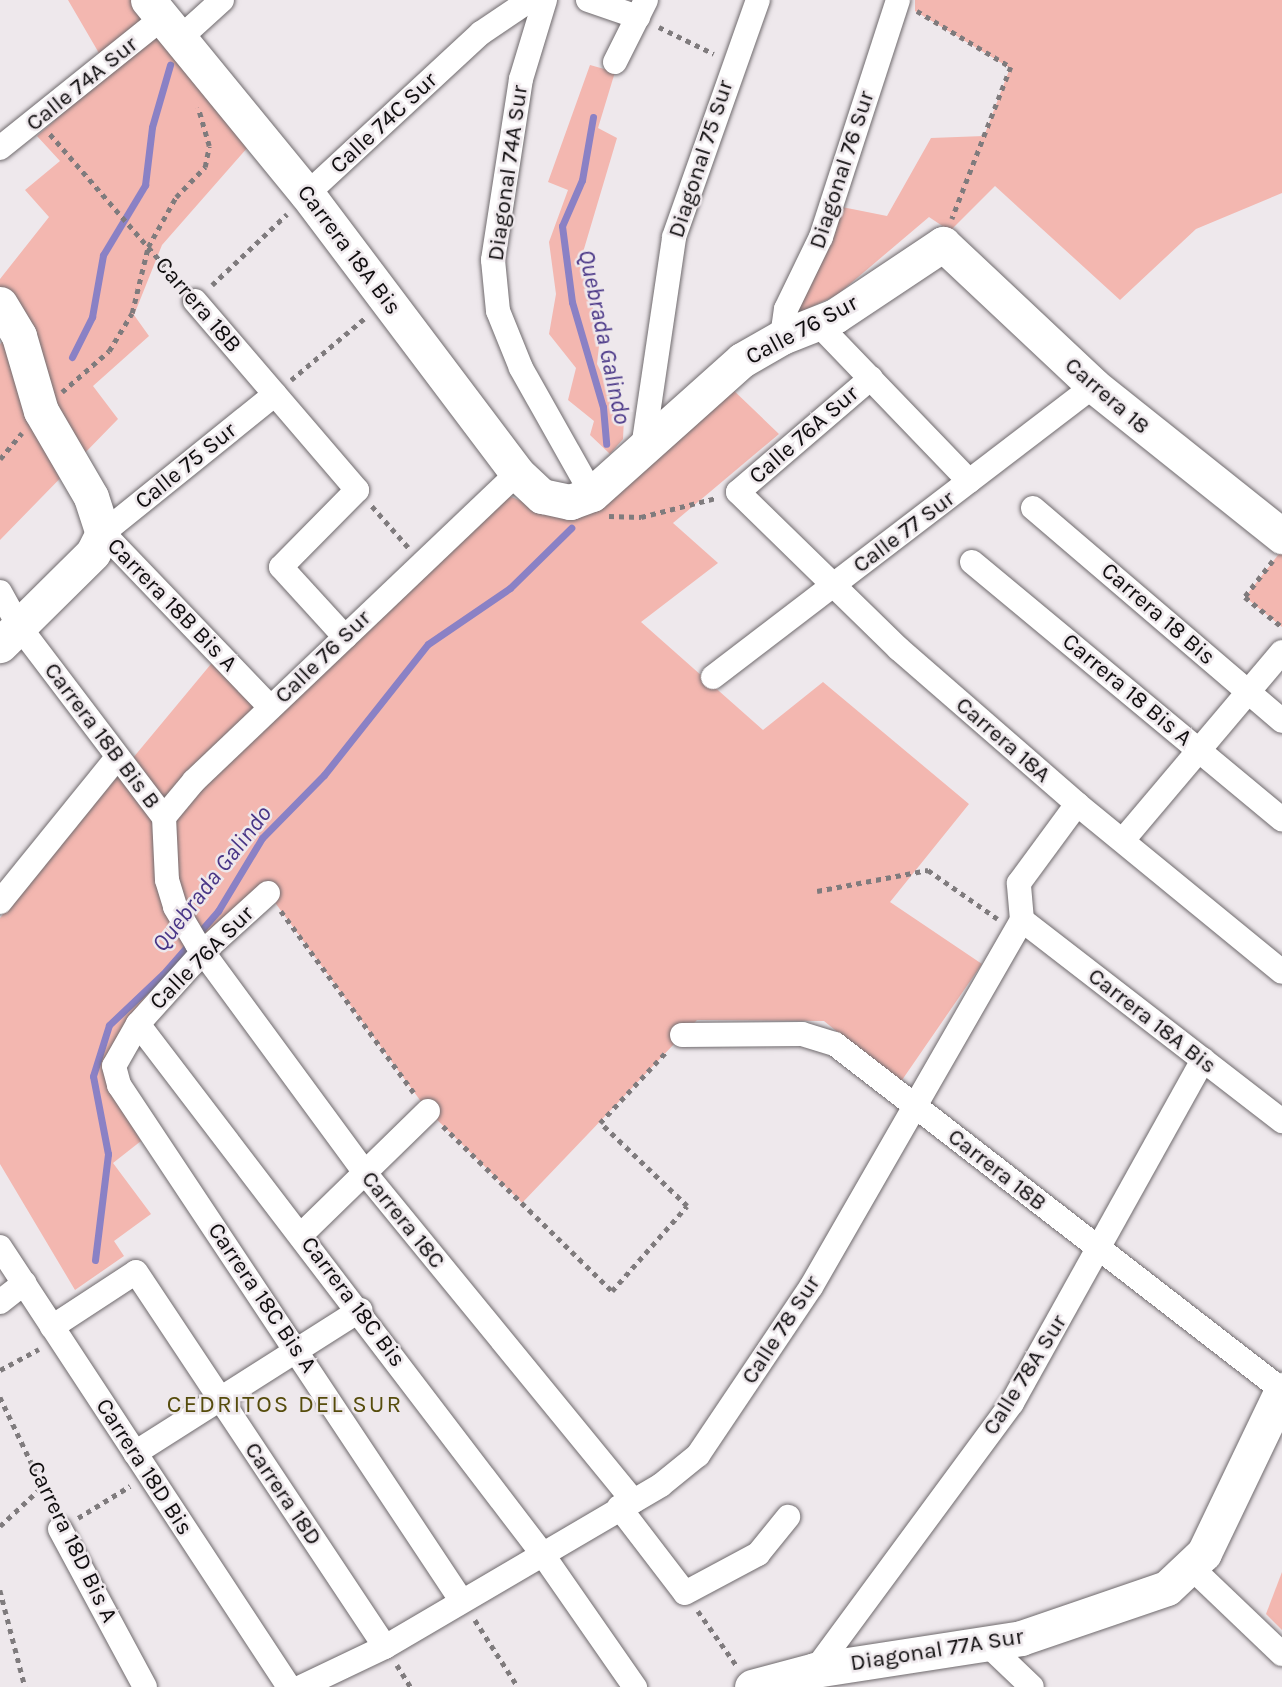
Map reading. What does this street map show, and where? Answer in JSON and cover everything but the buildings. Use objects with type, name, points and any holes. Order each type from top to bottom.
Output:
[{"type":"street","name":"Calle 74A Sur","points":[[0,148],[38,121],[163,19],[222,0]]},
{"type":"street","name":"Calle 74C Sur","points":[[307,194],[481,33],[530,0]]},
{"type":"street","name":"Diagonal 74A Sur","points":[[545,0],[521,79],[493,260],[498,311],[574,498]]},
{"type":"street","points":[[588,0],[642,8],[615,62]]},
{"type":"street","name":"Diagonal 75 Sur","points":[[643,448],[674,237],[758,0]]},
{"type":"street","name":"Diagonal 76 Sur","points":[[782,337],[786,309],[821,237],[902,3]]},
{"type":"street","name":"Carrera 18A Bis","points":[[163,19],[307,194],[517,473],[574,498]]},
{"type":"street","name":"Calle 76 Sur","points":[[574,498],[643,448],[742,360],[782,337],[818,324],[943,243]]},
{"type":"street","name":"Carrera 18","points":[[943,243],[1094,386],[1282,536]]},
{"type":"street","name":"Carrera 18B","points":[[195,301],[357,490]]},
{"type":"street","name":"Carrera 18B Bis A","points":[[0,304],[19,336],[41,411],[91,497],[103,533],[270,707]]},
{"type":"street","points":[[818,324],[969,481]]},
{"type":"street","name":"Calle 76A Sur","points":[[738,492],[871,378]]},
{"type":"street","name":"Calle 77 Sur","points":[[713,677],[1094,386]]},
{"type":"street","name":"Calle 75 Sur","points":[[9,635],[93,553],[103,533],[275,394]]},
{"type":"street","name":"Calle 76 Sur","points":[[164,817],[270,707],[517,473]]},
{"type":"street","points":[[345,636],[281,567],[357,490]]},
{"type":"street","name":"Carrera 18A","points":[[738,492],[899,649],[1077,804],[1282,972]]},
{"type":"street","name":"Carrera 18 Bis","points":[[1033,508],[1282,721]]},
{"type":"street","name":"Carrera 18 Bis A","points":[[972,562],[1282,819]]},
{"type":"street","name":"Carrera 18B Bis B","points":[[0,592],[9,635],[164,817],[167,880],[175,907],[196,941]]},
{"type":"street","points":[[1122,841],[1282,652]]},
{"type":"street","points":[[0,902],[116,759]]},
{"type":"street","points":[[1019,926],[1019,883],[1077,804]]},
{"type":"street","name":"Calle 76A Sur","points":[[142,1121],[119,1085],[114,1066],[138,1024],[196,941],[268,893]]},
{"type":"street","name":"Carrera 18A Bis","points":[[1019,926],[1282,1121]]},
{"type":"street","name":"Calle 78 Sur","points":[[301,1687],[385,1647],[681,1471],[698,1455],[811,1287],[913,1104],[1019,926]]},
{"type":"street","name":"Carrera 18C","points":[[196,941],[365,1173],[626,1504],[685,1593]]},
{"type":"street","name":"Carrera 18C Bis","points":[[138,1024],[360,1310],[541,1552],[635,1687]]},
{"type":"street","name":"Carrera 18B","points":[[682,1035],[819,1038],[835,1044],[1282,1390]]},
{"type":"street","name":"Calle 78A Sur","points":[[815,1670],[1012,1403],[1100,1250],[1203,1060]]},
{"type":"street","points":[[302,1234],[428,1111]]},
{"type":"street","name":"Carrera 18C Bis A","points":[[142,1121],[298,1350],[461,1600]]},
{"type":"street","name":"Carrera 18D Bis","points":[[0,1247],[289,1687]]},
{"type":"street","name":"Carrera 18D","points":[[56,1333],[136,1272],[385,1647]]},
{"type":"street","points":[[0,1302],[24,1283]]},
{"type":"street","points":[[135,1453],[360,1310]]},
{"type":"street","points":[[1282,1390],[1213,1538],[1193,1569],[1282,1654]]},
{"type":"street","points":[[685,1593],[758,1554],[788,1517]]},
{"type":"street","name":"Carrera 18D Bis A","points":[[60,1529],[145,1687]]},
{"type":"street","name":"Diagonal 77A Sur","points":[[748,1682],[989,1646],[1158,1592],[1193,1569]]},
{"type":"street","points":[[989,1646],[1032,1687]]},
{"type":"path","points":[[902,3],[1011,67],[943,243]]},
{"type":"path","points":[[642,8],[734,63]]},
{"type":"path","points":[[0,459],[41,411],[109,351],[132,313],[148,247],[176,197],[205,167],[209,146],[196,100],[209,76]]},
{"type":"path","name":"Carrera 18B","points":[[38,121],[195,301]]},
{"type":"path","points":[[195,301],[307,194]]},
{"type":"path","points":[[275,394],[387,300]]},
{"type":"path","points":[[357,490],[422,563]]},
{"type":"path","points":[[574,498],[593,515],[641,517],[738,492]]},
{"type":"path","points":[[1282,550],[1245,597],[1282,627]]},
{"type":"path","points":[[817,891],[928,870],[1019,926]]},
{"type":"path","points":[[612,1291],[687,1206],[600,1123],[682,1035]]},
{"type":"path","points":[[0,1370],[56,1333]]},
{"type":"path","name":"Carrera 18D Bis A","points":[[0,1397],[45,1484],[60,1529]]},
{"type":"path","points":[[60,1529],[149,1474]]},
{"type":"path","points":[[0,1526],[45,1484]]},
{"type":"path","points":[[0,1590],[25,1687]]},
{"type":"path","points":[[685,1593],[748,1682]]},
{"type":"path","points":[[461,1600],[518,1687]]},
{"type":"shaded area","points":[[68,0],[133,0],[248,147],[162,245],[134,315],[149,336],[93,386],[118,419],[0,540],[0,344],[6,338],[0,330],[0,279],[49,217],[25,190],[60,161],[37,136],[110,72]]},
{"type":"shaded area","points":[[915,0],[1282,0],[1282,193],[1196,229],[1120,300],[995,186],[950,231],[929,217],[837,295],[796,314],[837,206],[887,216],[931,138],[984,136],[1010,68],[915,11]]},
{"type":"shaded area","points":[[590,65],[615,72],[598,128],[617,138],[581,259],[600,337],[597,364],[624,418],[623,439],[610,454],[590,435],[594,421],[568,400],[576,368],[549,334],[556,294],[549,242],[568,190],[548,182]]},
{"type":"shaded area","points":[[729,386],[779,434],[673,523],[718,563],[641,622],[763,730],[823,682],[969,804],[890,902],[982,964],[900,1083],[824,1021],[697,1020],[522,1203],[428,1111],[268,893],[190,957],[110,1088],[141,1141],[113,1163],[151,1214],[114,1241],[124,1256],[75,1290],[0,1164],[0,918],[216,658],[271,715],[509,496],[546,511]]},
{"type":"shaded area","points":[[1282,550],[1282,627],[1245,597]]},
{"type":"shaded area","points":[[1282,1572],[1282,1630],[1266,1614]]},
{"type":"waterway","points":[[72,357],[92,317],[103,255],[145,185],[152,127],[170,65]]},
{"type":"waterway","name":"Quebrada Galindo","points":[[593,117],[582,180],[562,226],[572,302],[603,407],[606,444]]},
{"type":"waterway","name":"Quebrada Galindo","points":[[95,1260],[108,1154],[93,1076],[109,1025],[163,974],[218,911],[262,838],[324,775],[428,644],[510,588],[571,528]]},
{"type":"district","name":"CEDRITOS DEL SUR","points":[[285,1405]]}]
